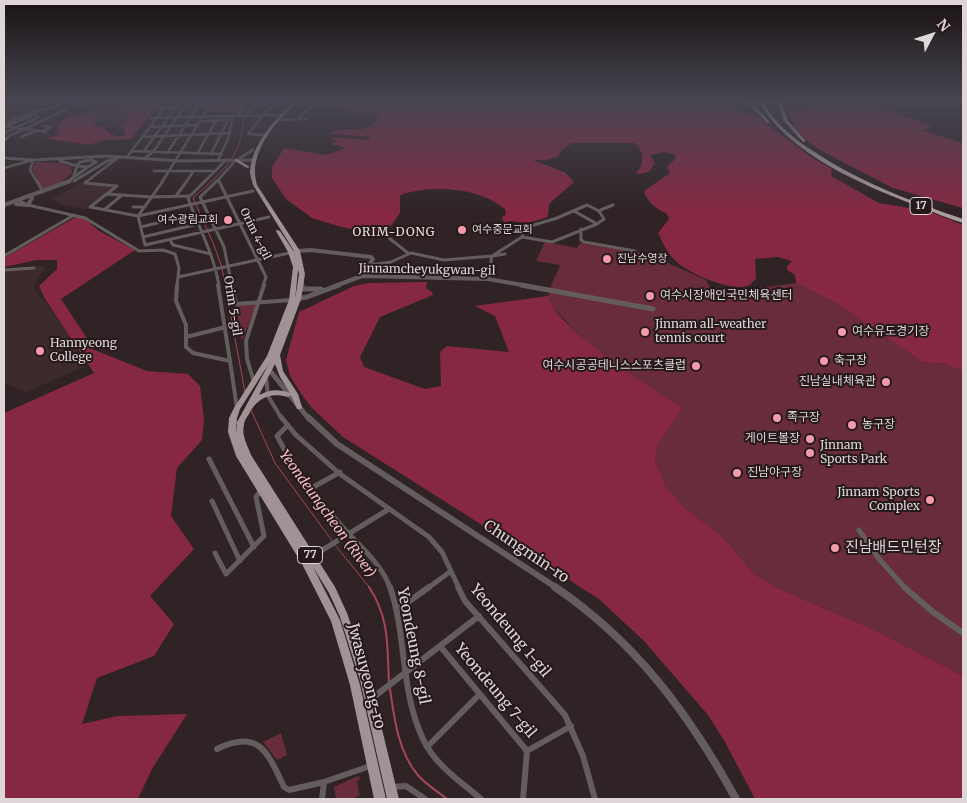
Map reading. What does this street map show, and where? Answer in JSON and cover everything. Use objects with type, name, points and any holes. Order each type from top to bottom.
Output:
[{"type":"highway","points":[[788,137],[824,159]]},
{"type":"highway","name":"17","points":[[796,137],[824,159],[879,188],[963,219]]},
{"type":"highway","points":[[800,137],[824,159]]},
{"type":"highway","name":"17","points":[[824,159],[889,190],[963,219]]},
{"type":"main road","points":[[250,163],[253,150],[262,137]]},
{"type":"main road","points":[[250,163],[266,137]]},
{"type":"main road","points":[[234,160],[250,163]]},
{"type":"main road","name":"77","points":[[250,163],[248,177],[253,191],[269,218],[288,240]]},
{"type":"main road","name":"77","points":[[238,408],[251,386],[277,353],[302,274],[288,240],[255,185],[250,163]]},
{"type":"main road","name":"77","points":[[246,411],[260,387],[273,349],[295,300],[297,273],[294,252]]},
{"type":"main road","points":[[277,353],[282,377],[296,398],[299,408]]},
{"type":"main road","name":"Jwasuyeong-ro","points":[[251,386],[254,392],[245,407],[246,411],[240,435],[248,456],[308,559],[344,643],[380,799]]},
{"type":"main road","points":[[246,411],[265,394],[276,391],[288,395]]},
{"type":"main road","name":"Jwasuyeong-ro","points":[[238,408],[232,426],[233,439],[239,454],[308,559],[332,590],[344,616],[372,699],[391,796]]},
{"type":"street","points":[[128,157],[142,137]]},
{"type":"street","points":[[144,151],[154,137]]},
{"type":"street","points":[[144,158],[153,152],[163,137]]},
{"type":"street","points":[[167,153],[177,137]]},
{"type":"street","points":[[138,216],[170,172],[190,137]]},
{"type":"street","points":[[197,154],[206,137]]},
{"type":"street","points":[[211,154],[219,137]]},
{"type":"street","points":[[218,160],[229,137]]},
{"type":"street","points":[[132,150],[222,154]]},
{"type":"street","points":[[48,160],[100,156],[177,161],[234,160],[246,156],[253,150]]},
{"type":"street","points":[[28,205],[30,199],[70,178],[77,172],[77,164],[100,156]]},
{"type":"street","points":[[100,156],[104,158],[103,161]]},
{"type":"street","points":[[4,206],[68,182],[88,167],[117,157]]},
{"type":"street","points":[[43,192],[67,184],[117,157]]},
{"type":"street","points":[[117,157],[85,183],[117,186],[90,207],[138,216],[253,191]]},
{"type":"street","points":[[4,158],[94,160],[96,164]]},
{"type":"street","points":[[34,160],[30,170],[43,192]]},
{"type":"street","points":[[4,168],[34,160]]},
{"type":"street","points":[[48,160],[88,167]]},
{"type":"street","points":[[48,160],[72,166],[74,170],[70,178]]},
{"type":"street","points":[[107,194],[152,197],[189,196],[226,160]]},
{"type":"street","points":[[234,160],[218,180],[201,194],[202,202],[214,230],[223,244],[236,304],[295,300]]},
{"type":"street","points":[[154,171],[216,171]]},
{"type":"street","points":[[176,196],[193,172]]},
{"type":"street","name":"Orim 4-gil","points":[[218,180],[266,277],[246,341],[251,386]]},
{"type":"street","points":[[104,210],[122,195]]},
{"type":"street","name":"Orim 5-gil","points":[[189,196],[190,205],[212,254],[216,269],[238,408]]},
{"type":"street","points":[[20,201],[28,205],[86,218],[102,230],[139,250],[173,252]]},
{"type":"street","points":[[488,279],[492,256],[522,237],[549,242],[597,224],[604,219],[598,211],[587,204],[557,218],[524,228],[522,237]]},
{"type":"street","points":[[4,206],[28,205]]},
{"type":"street","points":[[598,211],[613,205]]},
{"type":"street","points":[[133,207],[145,207]]},
{"type":"street","points":[[574,211],[597,224]]},
{"type":"street","points":[[141,227],[194,214]]},
{"type":"street","points":[[4,256],[74,215]]},
{"type":"street","points":[[138,216],[146,246],[269,218]]},
{"type":"street","points":[[143,237],[198,224]]},
{"type":"street","points":[[581,230],[581,240],[584,242],[634,251]]},
{"type":"street","points":[[389,238],[408,253]]},
{"type":"street","points":[[170,240],[178,261],[176,301],[186,323],[186,347],[189,351],[230,361]]},
{"type":"street","points":[[173,245],[212,254]]},
{"type":"street","points":[[178,278],[307,250],[373,258],[362,276]]},
{"type":"street","points":[[369,266],[391,262],[408,253],[417,253],[444,260],[505,254]]},
{"type":"street","points":[[4,270],[34,268]]},
{"type":"street","points":[[302,274],[302,289],[326,289]]},
{"type":"street","name":"Jinnamcheyukgwan-gil","points":[[295,300],[362,276],[488,279],[653,309]]},
{"type":"street","points":[[186,336],[226,328]]},
{"type":"street","name":"Yeondeung 1-gil","points":[[265,370],[265,394],[288,425],[307,445],[388,509],[429,537],[442,552],[462,595],[556,704],[571,726],[589,772],[595,799]]},
{"type":"street","name":"Chungmin-ro","points":[[265,370],[328,437],[353,456],[492,544],[557,588],[639,657],[671,697],[709,752],[736,799]]},
{"type":"street","name":"Yeondeung 8-gil","points":[[288,425],[278,432],[277,437],[310,489],[377,566],[388,582],[397,610],[404,674],[414,716],[427,747],[443,767],[481,799]]},
{"type":"street","points":[[209,459],[254,547]]},
{"type":"street","points":[[310,489],[340,472]]},
{"type":"street","points":[[215,553],[226,574],[265,534],[256,497],[261,489]]},
{"type":"street","points":[[212,501],[240,560]]},
{"type":"street","points":[[308,559],[388,509]]},
{"type":"street","points":[[860,530],[869,546],[887,568],[910,591],[963,632]]},
{"type":"street","points":[[397,610],[451,571]]},
{"type":"street","points":[[440,646],[479,616]]},
{"type":"street","name":"Yeondeung 7-gil","points":[[372,699],[440,646],[526,751],[523,799]]},
{"type":"street","points":[[427,747],[480,694]]},
{"type":"street","points":[[526,751],[571,726]]},
{"type":"street","points":[[217,749],[242,740],[255,744],[266,756],[287,790],[324,782],[373,765]]},
{"type":"street","points":[[322,799],[324,782]]},
{"type":"street","points":[[391,796],[405,784],[425,799]]},
{"type":"shaded area","points":[[132,137],[105,140],[89,145],[44,138]]},
{"type":"shaded area","points":[[330,137],[369,140],[370,137],[785,137],[811,157],[832,169],[831,176],[879,203],[928,211],[963,225],[963,372],[946,364],[922,362],[837,304],[796,283],[795,275],[787,270],[787,266],[792,261],[778,257],[755,259],[756,279],[750,285],[743,287],[712,281],[683,267],[671,256],[658,233],[669,219],[667,214],[650,202],[644,191],[670,173],[667,167],[675,159],[676,155],[664,152],[650,155],[655,163],[649,172],[638,174],[636,173],[641,166],[642,153],[635,143],[572,143],[561,151],[557,157],[546,160],[533,160],[566,173],[574,182],[549,204],[548,217],[528,223],[510,221],[504,223],[502,217],[506,215],[505,209],[482,196],[456,190],[428,189],[402,194],[400,196],[400,213],[390,227],[372,234],[312,218],[286,199],[272,178],[272,167],[284,148],[327,155],[345,148],[330,144],[337,141]]},
{"type":"shaded area","points":[[804,137],[945,137],[963,143],[963,208],[893,188],[820,150]]},
{"type":"shaded area","points":[[35,162],[59,163],[71,167],[72,173],[60,183],[43,190],[32,169]]},
{"type":"shaded area","points":[[84,181],[83,184],[115,186],[86,209],[57,204],[60,202],[50,200]]},
{"type":"shaded area","points":[[76,217],[85,219],[99,231],[135,250],[61,299],[92,349],[147,371],[188,374],[200,386],[204,420],[202,440],[177,468],[171,516],[194,549],[150,596],[174,624],[154,656],[97,678],[82,724],[118,716],[187,714],[152,769],[138,799],[4,799],[4,413],[94,373],[45,299],[39,286],[57,269],[57,260],[37,260],[4,267],[4,258]]},
{"type":"shaded area","name":"Jinnam Sports Park","points":[[545,242],[577,248],[580,243],[642,253],[706,280],[714,294],[796,283],[837,304],[922,362],[946,364],[963,372],[963,676],[877,631],[782,590],[754,574],[724,538],[684,507],[666,486],[655,461],[658,444],[683,408],[603,355],[574,330],[553,307],[548,297],[560,265],[536,261]]},
{"type":"shaded area","name":"Hannyeong College","points":[[35,266],[43,266],[45,268],[33,287],[69,334],[84,367],[26,392],[4,383],[4,271],[32,269]]},
{"type":"shaded area","points":[[427,282],[426,288],[433,295],[380,317],[360,357],[364,367],[425,389],[441,386],[440,352],[447,346],[509,352],[495,316],[475,306],[548,296],[554,309],[586,340],[629,373],[683,408],[658,444],[655,461],[666,486],[684,507],[724,538],[754,574],[782,590],[877,631],[963,676],[963,799],[755,799],[725,742],[708,715],[644,641],[599,599],[343,437],[312,408],[290,376],[286,360],[299,312],[354,286],[368,283]]},
{"type":"shaded area","points":[[257,303],[242,341],[236,306]]},
{"type":"shaded area","points":[[281,733],[287,755],[277,760],[263,742]]},
{"type":"shaded area","points":[[358,776],[361,778],[357,782],[360,795],[352,799],[336,799],[334,787]]},
{"type":"waterway","name":"Yeondeungcheon (River)","points":[[241,137],[231,160],[193,198],[222,268],[245,392]]},
{"type":"waterway","name":"Yeondeungcheon (River)","points":[[251,410],[275,463],[333,542]]},
{"type":"waterway","name":"Yeondeungcheon (River)","points":[[335,545],[370,588]]},
{"type":"waterway","name":"Yeondeungcheon (River)","points":[[369,587],[381,610],[384,622],[389,682]]},
{"type":"waterway","name":"Yeondeungcheon (River)","points":[[390,689],[393,711],[405,755],[420,778],[447,799]]},
{"type":"place","name":"여수광림교회","points":[[228,220]]},
{"type":"place","name":"여수중문교회","points":[[462,230]]},
{"type":"place","name":"진남수영장","points":[[607,259]]},
{"type":"place","name":"여수시장애인국민체육센터","points":[[650,296]]},
{"type":"place","name":"Jinnam all-weather tennis court","points":[[645,332]]},
{"type":"place","name":"여수유도경기장","points":[[842,332]]},
{"type":"place","name":"Hannyeong College","points":[[40,351]]},
{"type":"place","name":"축구장","points":[[824,361]]},
{"type":"place","name":"여수시공공테니스스포츠클럽","points":[[696,366]]},
{"type":"place","name":"진남실내체육관","points":[[886,382]]},
{"type":"place","name":"족구장","points":[[777,418]]},
{"type":"place","name":"농구장","points":[[852,425]]},
{"type":"place","name":"게이트볼장","points":[[810,439]]},
{"type":"place","name":"Jinnam Sports Park","points":[[810,453]]},
{"type":"place","name":"진남야구장","points":[[737,473]]},
{"type":"place","name":"Jinnam Sports Complex","points":[[930,500]]},
{"type":"place","name":"진남배드민턴장","points":[[835,548]]},
{"type":"district","name":"ORIM-DONG","points":[[394,233]]}]
